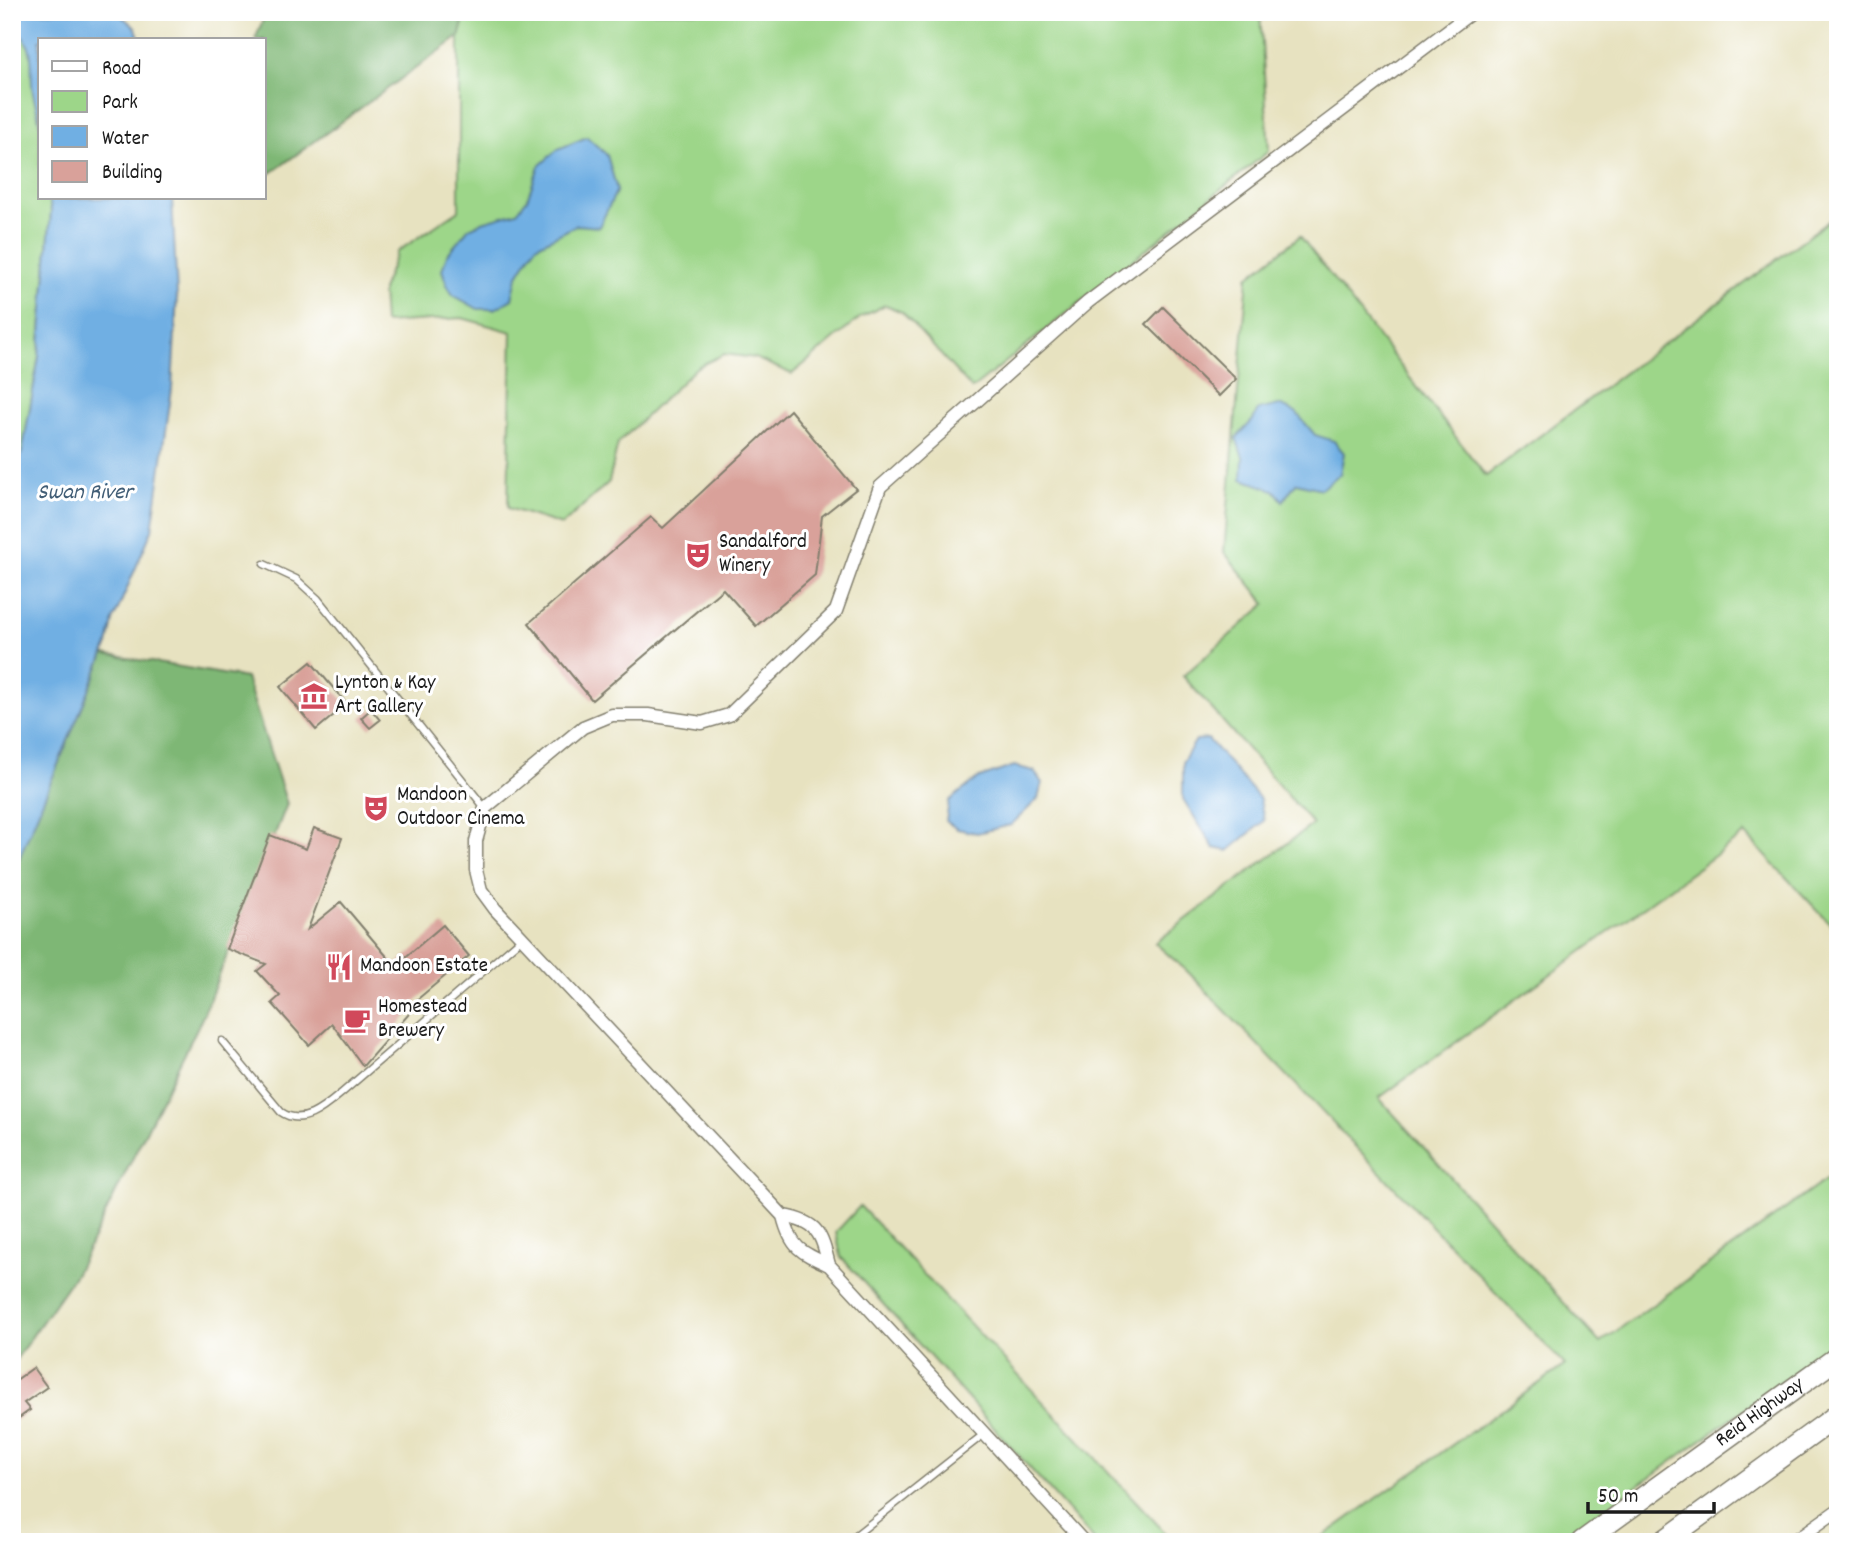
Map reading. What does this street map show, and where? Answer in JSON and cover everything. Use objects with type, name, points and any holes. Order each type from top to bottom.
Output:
[{"type":"highway","name":"Reid Highway","points":[[1582,1542],[1838,1357]]},
{"type":"highway","points":[[1663,1542],[1838,1415]]},
{"type":"street","points":[[1084,1542],[829,1265],[795,1246],[783,1216],[495,909],[481,890],[476,870],[476,841],[485,808],[583,727],[612,715],[648,715],[702,723],[729,715],[836,611],[880,487],[1088,302],[1472,12]]},
{"type":"street","points":[[783,1216],[798,1219],[814,1227],[823,1240],[829,1265]]},
{"type":"street","points":[[1793,1542],[1838,1510]]},
{"type":"lane","points":[[264,564],[296,579],[318,599],[485,808]]},
{"type":"lane","points":[[222,1041],[281,1112],[289,1118],[305,1117],[315,1113],[344,1091],[522,938]]},
{"type":"lane","points":[[847,1542],[984,1434]]},
{"type":"green space","points":[[266,12],[466,12],[459,37],[266,177],[266,38],[256,38]]},
{"type":"green space","points":[[466,12],[1260,12],[1269,151],[972,389],[902,312],[885,305],[861,317],[792,374],[755,358],[724,354],[697,367],[618,443],[609,482],[562,525],[508,508],[512,332],[462,318],[384,323],[382,290],[397,252],[459,210],[459,37]]},
{"type":"green space","points":[[12,28],[23,37],[30,49],[38,114],[38,200],[49,200],[51,211],[39,356],[23,448],[12,489]]},
{"type":"green space","points":[[1838,214],[1838,932],[1745,834],[1379,1098],[1600,1343],[1838,1171],[1838,1341],[1652,1476],[1555,1542],[1315,1542],[1565,1365],[1188,972],[1155,943],[1313,824],[1183,676],[1266,604],[1224,552],[1248,277],[1300,236],[1486,476]]},
{"type":"green space","points":[[104,654],[246,678],[287,804],[202,1018],[76,1273],[12,1365],[12,875]]},
{"type":"green space","points":[[860,1206],[1174,1542],[1096,1542],[841,1257],[836,1232]]},
{"type":"water","points":[[12,12],[117,12],[136,28],[139,38],[38,38],[38,117],[33,93],[30,50],[21,35],[12,28]]},
{"type":"water","points":[[587,137],[607,155],[617,190],[599,227],[577,225],[536,246],[517,277],[512,299],[495,309],[478,309],[453,295],[442,270],[447,255],[469,228],[517,212],[527,199],[539,166],[558,149]]},
{"type":"water","name":"Swan River","points":[[49,200],[172,200],[177,295],[172,389],[152,530],[113,621],[108,645],[12,875],[12,489],[23,448],[39,356],[51,211]]},
{"type":"water","points":[[1279,405],[1296,412],[1315,435],[1334,441],[1344,453],[1340,474],[1321,489],[1296,483],[1283,501],[1274,490],[1242,479],[1243,457],[1236,438],[1253,420],[1258,410]]},
{"type":"water","points":[[1208,739],[1260,799],[1264,821],[1228,851],[1214,848],[1183,799],[1183,761],[1196,740]]},
{"type":"water","points":[[1014,766],[1034,771],[1042,783],[1038,799],[1011,825],[977,833],[957,829],[946,821],[949,801],[977,779]]},
{"type":"building","points":[[1163,307],[1236,379],[1219,396],[1146,324]]},
{"type":"building","points":[[790,410],[856,489],[822,516],[815,575],[756,626],[723,589],[592,700],[529,623],[651,517],[663,528]]},
{"type":"building","name":"Lynton & Kay Art Gallery","points":[[311,662],[347,704],[316,730],[280,687]]},
{"type":"building","points":[[371,709],[380,720],[370,728],[361,718]]},
{"type":"building","points":[[314,828],[342,838],[308,929],[341,902],[395,966],[443,925],[469,956],[413,1003],[416,1006],[363,1066],[332,1024],[309,1045],[272,1003],[280,996],[257,971],[266,964],[227,949],[270,835],[306,849]]},
{"type":"building","points":[[33,1368],[47,1387],[24,1403],[30,1410],[12,1423],[12,1383]]},
{"type":"place","name":"Sandalford Winery","points":[[698,555]]},
{"type":"place","name":"Lynton & Kay Art Gallery","points":[[314,696]]},
{"type":"place","name":"Mandoon Outdoor Cinema","points":[[376,808]]},
{"type":"place","name":"Mandoon Estate","points":[[339,967]]},
{"type":"place","name":"Homestead Brewery","points":[[357,1020]]}]
